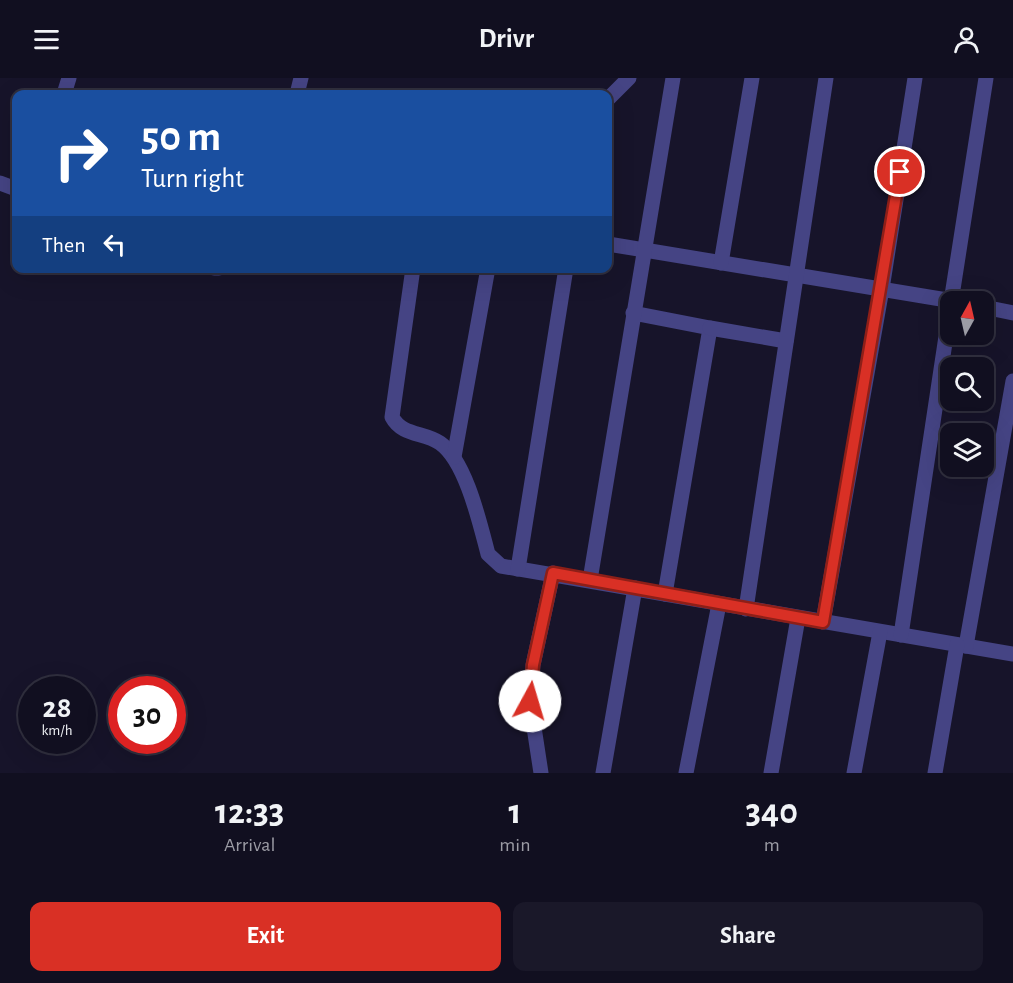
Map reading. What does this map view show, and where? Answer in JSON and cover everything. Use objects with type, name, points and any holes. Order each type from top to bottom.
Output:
[{"type":"street","points":[[612,95],[629,78]]},
{"type":"street","points":[[590,580],[673,78]]},
{"type":"street","points":[[721,263],[752,78]]},
{"type":"street","points":[[746,609],[826,78]]},
{"type":"street","points":[[823,622],[882,289],[915,78]]},
{"type":"street","points":[[955,291],[986,78]]},
{"type":"street","points":[[612,245],[940,300]]},
{"type":"street","points":[[412,273],[392,417],[397,425],[405,430],[439,442],[454,458],[488,554],[501,566],[553,573],[746,609],[1013,654]]},
{"type":"street","points":[[454,458],[487,273]]},
{"type":"street","points":[[518,569],[565,273]]},
{"type":"street","points":[[994,309],[1013,313]]},
{"type":"street","points":[[633,313],[786,341]]},
{"type":"street","points":[[665,594],[710,328]]},
{"type":"street","points":[[901,635],[946,345]]},
{"type":"street","points":[[935,773],[1013,381]]},
{"type":"street","points":[[541,773],[530,701],[533,665],[553,573]]},
{"type":"street","points":[[603,773],[635,588]]},
{"type":"street","points":[[686,773],[719,604]]},
{"type":"street","points":[[771,773],[798,618]]},
{"type":"street","points":[[854,773],[879,632]]},
{"type":"route","points":[[530,701],[533,665],[553,573],[823,622],[882,289],[900,172]]}]
